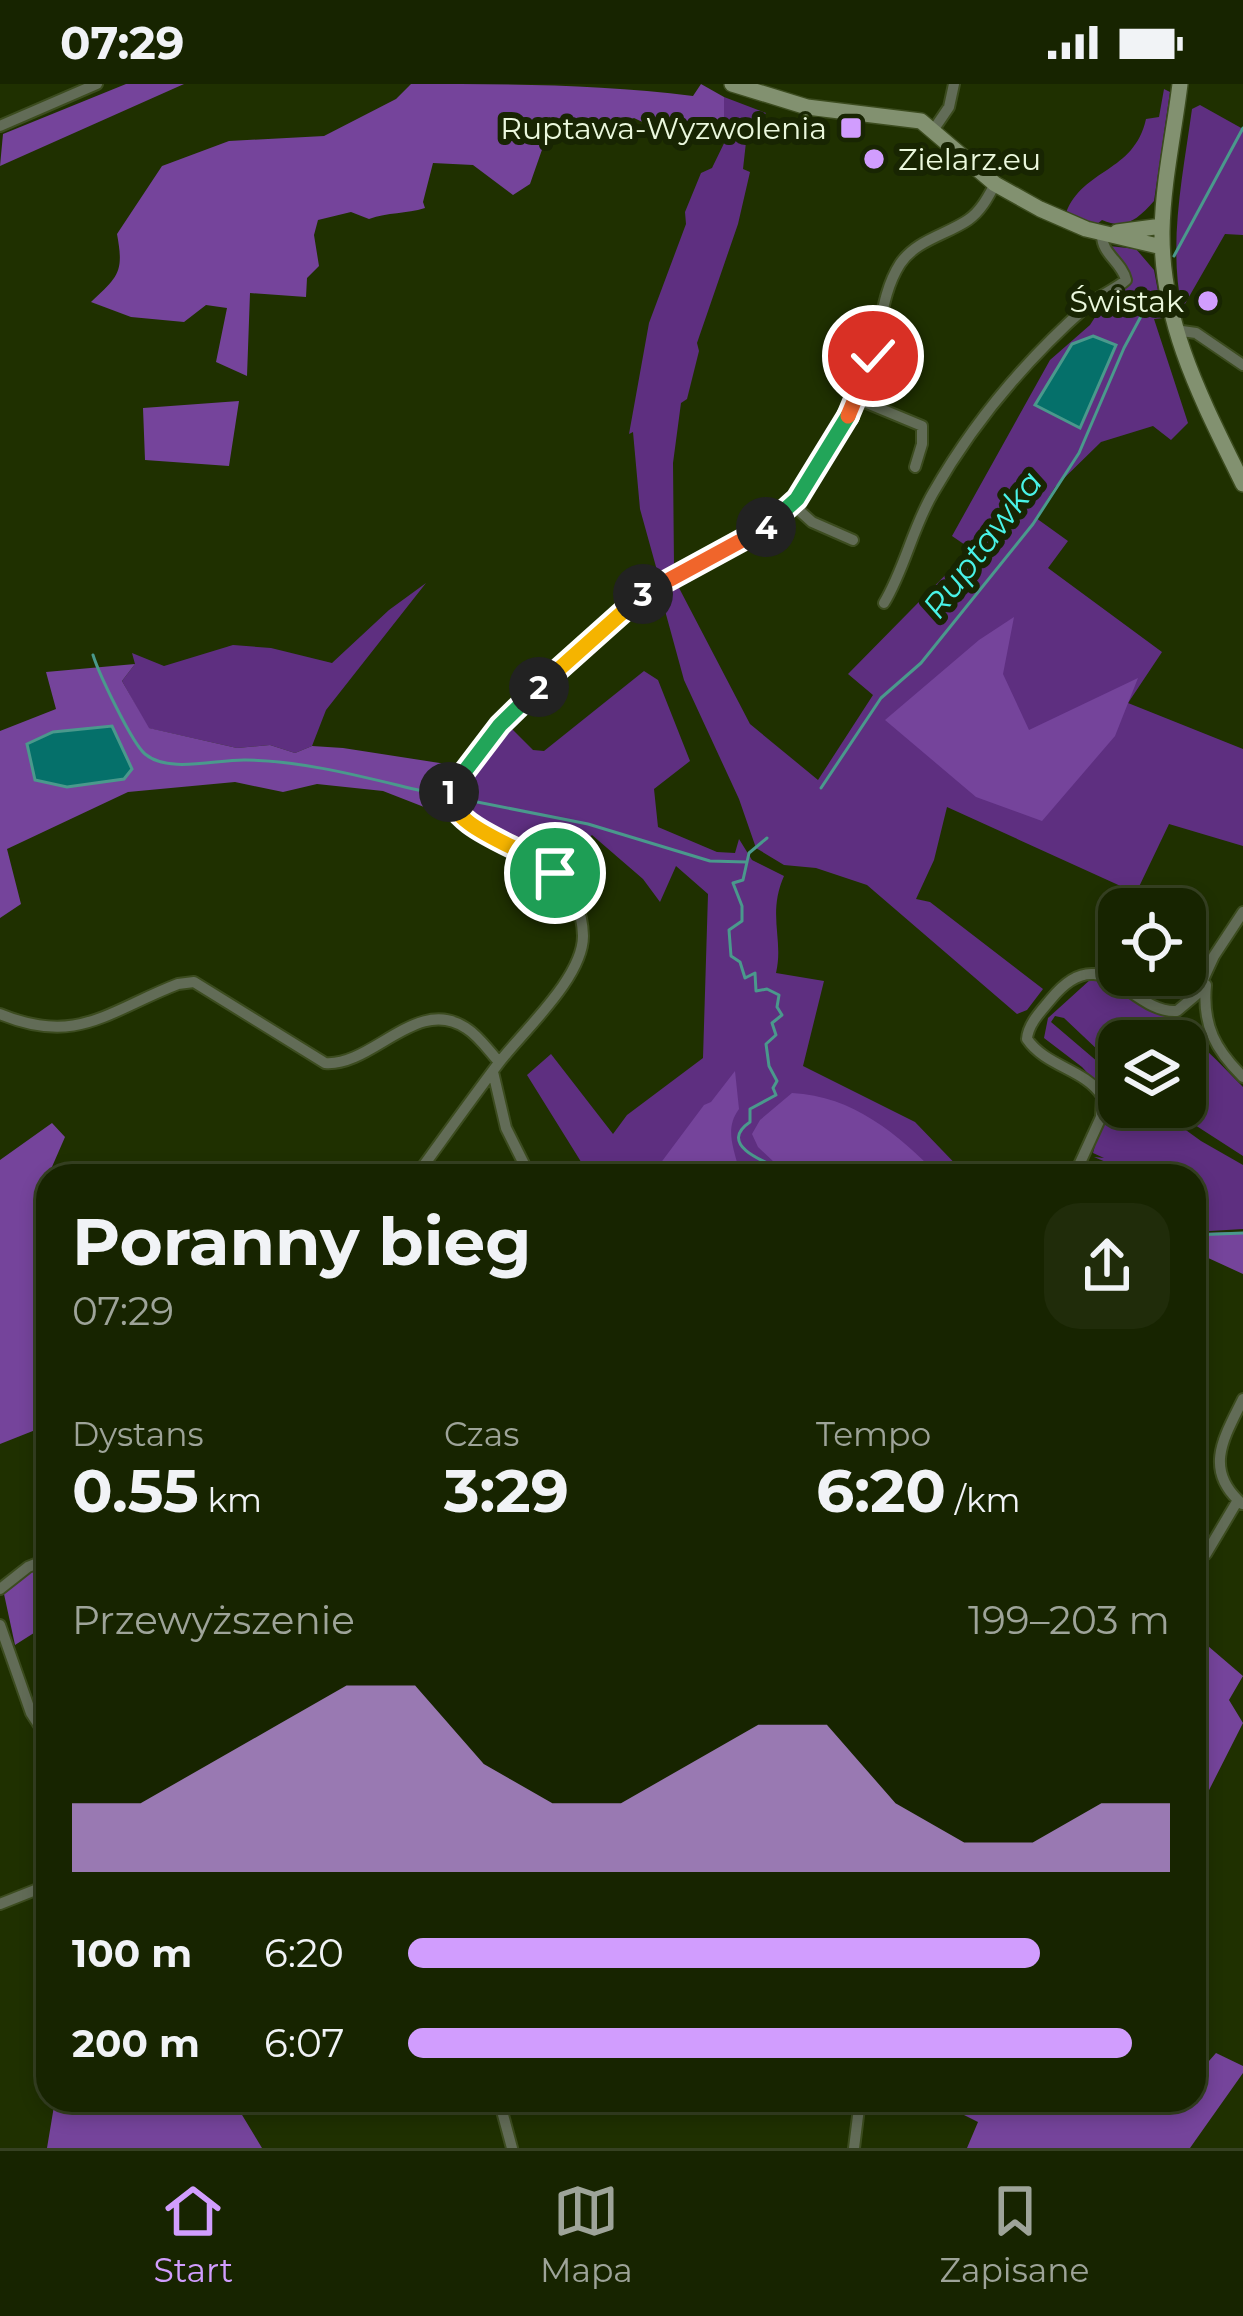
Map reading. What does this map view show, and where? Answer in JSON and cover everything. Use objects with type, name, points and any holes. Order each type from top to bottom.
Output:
[{"type":"street","points":[[0,126],[98,84]]},
{"type":"street","points":[[731,84],[797,105],[914,118],[934,129],[995,184],[1072,224],[1162,247]]},
{"type":"street","points":[[934,129],[949,106],[954,84]]},
{"type":"street","points":[[1180,84],[1162,226],[1174,330],[1243,484]]},
{"type":"street","points":[[425,1164],[496,1067],[541,1016],[578,958],[581,923],[571,895],[555,873],[533,856],[462,820],[452,808],[449,790],[500,725],[627,606],[758,533],[792,504],[830,449],[856,399],[873,356],[886,296],[901,263],[917,246],[980,210],[995,184]]},
{"type":"street","points":[[1102,234],[1162,226]]},
{"type":"street","points":[[884,603],[901,575],[902,554],[932,493],[995,401],[1091,302],[1124,284],[1126,276],[1105,250],[1102,234]]},
{"type":"street","points":[[1174,330],[1196,333],[1243,364]]},
{"type":"street","points":[[856,399],[922,427],[915,467]]},
{"type":"street","points":[[792,504],[812,522],[853,540]]},
{"type":"street","points":[[1206,977],[1243,912]]},
{"type":"street","points":[[1079,1164],[1101,1117],[1102,1096],[1090,1082],[1034,1049],[1027,1039],[1029,1028],[1054,994],[1075,977],[1098,976]]},
{"type":"street","points":[[0,1014],[73,1028],[178,984],[194,982],[325,1063],[348,1061],[409,1027],[434,1021],[465,1027],[496,1067],[506,1128],[524,1164]]},
{"type":"street","points":[[1141,996],[1158,1007],[1177,1011],[1194,996]]},
{"type":"street","points":[[1204,996],[1217,1051],[1243,1077]]},
{"type":"street","points":[[1206,1554],[1240,1503],[1223,1486],[1219,1469],[1223,1446],[1243,1399]]},
{"type":"street","points":[[0,1589],[36,1564]]},
{"type":"street","points":[[0,1625],[36,1721]]},
{"type":"street","points":[[0,1904],[36,1890]]},
{"type":"street","points":[[502,2112],[512,2148]]},
{"type":"street","points":[[854,2148],[858,2112]]},
{"type":"shaded area","points":[[126,84],[184,84],[0,166],[3,134]]},
{"type":"shaded area","points":[[411,84],[588,87],[693,96],[701,84],[724,97],[724,119],[731,129],[725,139],[724,133],[688,138],[634,118],[611,127],[555,134],[544,144],[530,184],[513,195],[473,165],[433,163],[425,208],[369,219],[351,212],[318,220],[314,235],[319,266],[307,278],[306,297],[250,293],[247,376],[216,362],[227,308],[206,305],[184,322],[131,317],[91,302],[117,272],[117,234],[162,166],[229,141],[324,136],[396,99]]},
{"type":"shaded area","points":[[1164,89],[1170,92],[1154,201],[1124,223],[1102,220],[1096,225],[1066,213],[1084,187],[1131,150],[1146,119],[1159,117]]},
{"type":"shaded area","points":[[724,97],[766,113],[747,133],[743,169],[750,172],[738,224],[697,343],[687,399],[681,403],[673,463],[674,566],[658,574],[640,509],[633,432],[629,434],[649,323],[686,224],[685,212],[701,173],[712,168],[731,129],[724,119]]},
{"type":"shaded area","points":[[1200,105],[1243,129],[1243,235],[1225,234],[1182,309],[1176,259],[1178,209],[1192,109]]},
{"type":"shaded area","points":[[1109,246],[1136,249],[1154,270],[1163,318],[1154,319],[1188,423],[1171,440],[1153,426],[1101,442],[1055,487],[1036,518],[1068,541],[1048,568],[1162,652],[1128,703],[1243,749],[1243,846],[1169,824],[1138,888],[1125,888],[947,807],[934,860],[916,899],[930,902],[1043,989],[1027,1010],[1017,1014],[867,885],[816,868],[784,865],[756,848],[739,799],[684,680],[661,596],[678,586],[750,724],[818,780],[873,695],[848,674],[971,549],[952,536],[1050,360],[1090,325],[1112,291],[1131,284],[1128,269]]},
{"type":"shaded area","points":[[239,401],[229,466],[145,460],[143,408]]},
{"type":"shaded area","points":[[426,583],[326,710],[312,746],[295,753],[270,745],[237,748],[148,728],[122,681],[135,664],[132,653],[164,666],[233,645],[271,648],[332,663]]},
{"type":"shaded area","points":[[1014,617],[1003,674],[1029,730],[1138,678],[1115,736],[1042,821],[976,797],[885,720],[979,640]]},
{"type":"shaded area","points":[[135,664],[122,681],[149,728],[237,748],[270,745],[295,753],[312,746],[343,748],[459,766],[439,797],[442,814],[383,791],[317,784],[283,792],[235,782],[128,792],[7,849],[21,904],[0,918],[0,731],[56,709],[46,672]]},
{"type":"shaded area","points":[[644,671],[658,680],[690,761],[654,789],[658,827],[717,852],[735,853],[739,839],[752,860],[784,876],[776,915],[776,973],[824,981],[803,1066],[915,1122],[955,1164],[582,1164],[527,1075],[551,1054],[613,1134],[627,1115],[703,1058],[708,894],[676,866],[660,902],[643,879],[592,835],[556,868],[544,855],[456,810],[455,796],[511,728],[533,750],[544,751]]},
{"type":"shaded area","points":[[1091,979],[1098,981],[1098,996],[1136,996],[1170,1020],[1098,1020],[1098,1050],[1064,1018],[1055,1016],[1051,1022],[1098,1062],[1098,1084],[1044,1038],[1048,1018]]},
{"type":"shaded area","points":[[1206,1051],[1243,1087],[1243,1156],[1200,1128],[1206,1128]]},
{"type":"shaded area","points":[[735,1071],[739,1109],[731,1137],[738,1164],[660,1164],[704,1105]]},
{"type":"shaded area","points":[[792,1093],[835,1101],[873,1120],[926,1164],[775,1163],[752,1134],[760,1120]]},
{"type":"shaded area","points":[[52,1123],[65,1137],[53,1164],[36,1164],[36,1430],[0,1444],[0,1160]]},
{"type":"shaded area","points":[[1099,1128],[1183,1128],[1243,1165],[1243,1229],[1206,1231],[1206,1164],[1111,1164],[1093,1153]]},
{"type":"shaded area","points":[[1243,1232],[1243,1274],[1206,1257],[1206,1233]]},
{"type":"shaded area","points":[[33,1570],[36,1632],[15,1645],[4,1594]]},
{"type":"shaded area","points":[[1206,1644],[1243,1676],[1229,1700],[1243,1723],[1206,1796]]},
{"type":"shaded area","points":[[1216,2053],[1243,2066],[1243,2073],[1190,2148],[967,2148],[978,2122],[958,2112],[1206,2112],[1206,2064]]},
{"type":"shaded area","points":[[53,2112],[240,2112],[262,2148],[47,2148]]},
{"type":"water","points":[[1093,336],[1116,345],[1080,428],[1035,405],[1072,344]]},
{"type":"water","points":[[112,726],[132,769],[124,779],[67,787],[35,780],[27,744],[53,732]]},
{"type":"waterway","name":"Ruptawka","points":[[1174,256],[1243,128]]},
{"type":"waterway","name":"Ruptawka","points":[[821,788],[881,698],[921,663],[1033,524],[1079,453],[1146,307]]},
{"type":"waterway","points":[[93,655],[132,737],[155,760],[295,764],[440,795]]},
{"type":"waterway","points":[[457,798],[588,824],[710,861],[746,862]]},
{"type":"waterway","name":"Ruptawka","points":[[767,838],[749,853],[743,880],[733,883],[742,921],[729,930],[731,956],[740,962],[745,978],[755,973],[756,991],[767,989],[779,995],[777,1007],[782,1015],[772,1023],[776,1035],[766,1044],[777,1081],[776,1095],[750,1109],[750,1122],[740,1131],[739,1140],[743,1148],[769,1164]]},
{"type":"waterway","name":"Ruptawka","points":[[1206,1235],[1243,1233]]},
{"type":"place","name":"Ruptawa-Wyzwolenia","points":[[851,128]]},
{"type":"place","name":"Zielarz.eu","points":[[874,159]]},
{"type":"place","name":"Świstak","points":[[1208,301]]},
{"type":"route","points":[[555,873],[533,856],[462,820],[452,808],[449,790],[500,725],[627,606],[782,515],[834,442],[873,356]]}]
